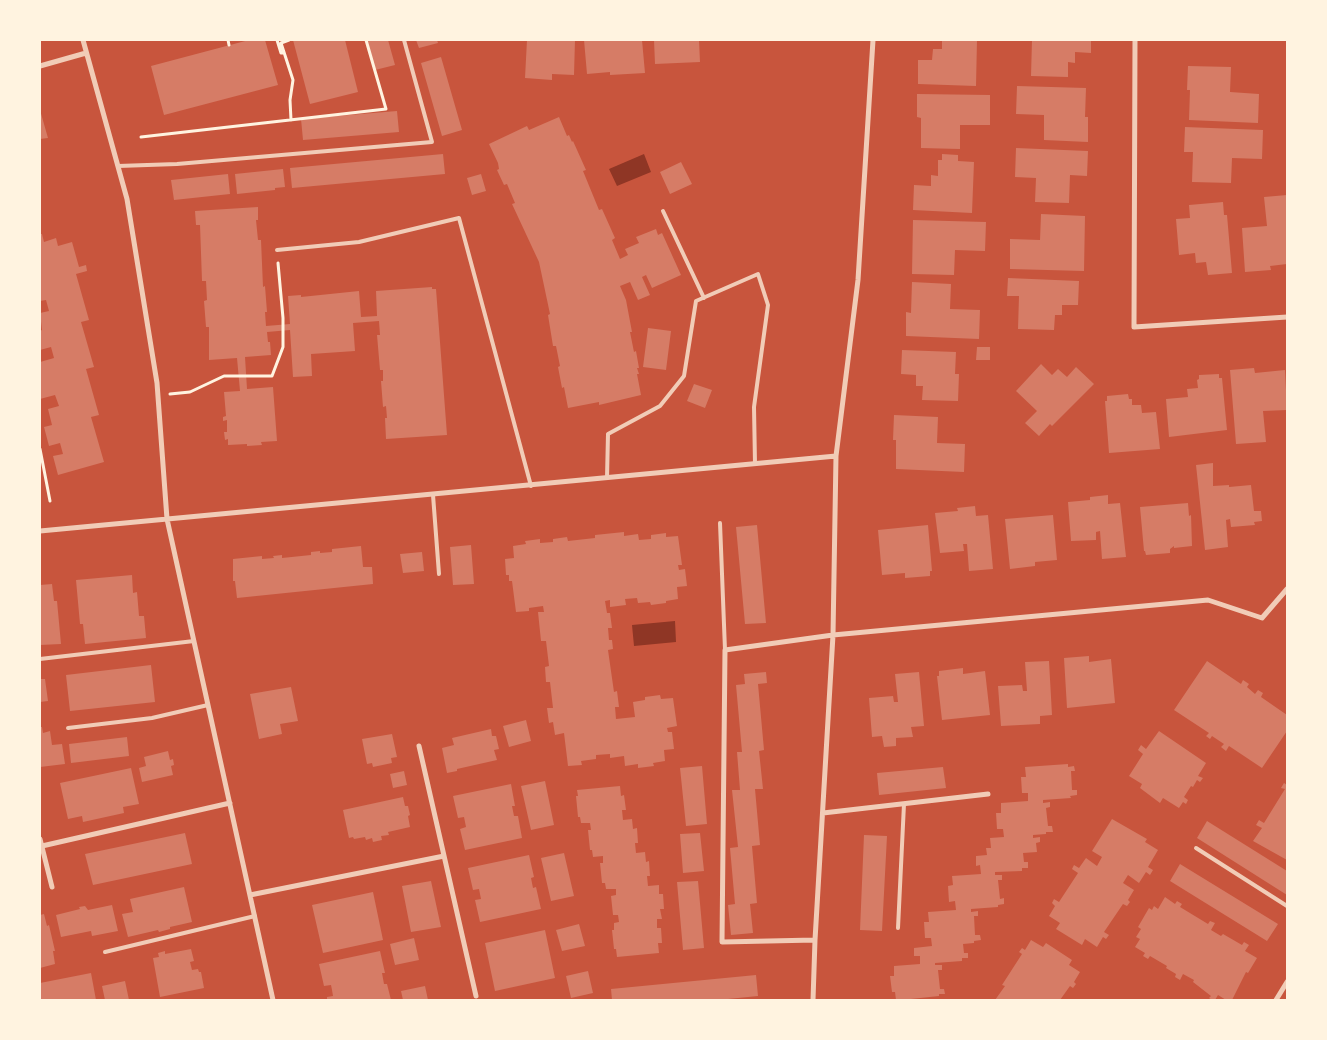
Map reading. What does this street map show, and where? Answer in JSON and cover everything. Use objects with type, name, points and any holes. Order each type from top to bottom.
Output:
[{"type":"street","points":[[83,40],[127,199],[158,395],[167,519],[274,1000]]},
{"type":"street","points":[[813,1000],[833,635],[836,456],[858,280],[873,40]]},
{"type":"street","points":[[1135,40],[1134,327],[1287,317]]},
{"type":"street","points":[[40,66],[86,53]]},
{"type":"street","points":[[40,531],[836,456]]},
{"type":"street","points":[[815,940],[722,942],[725,650],[833,635],[1208,600],[1262,618],[1287,590]]},
{"type":"street","points":[[419,746],[476,996]]},
{"type":"street","points":[[823,813],[988,794]]},
{"type":"street","points":[[42,846],[230,803]]},
{"type":"street","points":[[40,839],[52,887]]},
{"type":"street","points":[[250,895],[444,856]]},
{"type":"street","points":[[1276,1000],[1287,982]]},
{"type":"lane","points":[[118,166],[177,164],[432,142],[404,40]]},
{"type":"lane","points":[[663,211],[704,298]]},
{"type":"lane","points":[[277,250],[360,242],[460,218],[531,486]]},
{"type":"lane","points":[[608,478],[608,434],[660,406],[684,376],[696,301],[758,274],[768,305],[754,407],[755,464]]},
{"type":"lane","points":[[433,495],[439,574]]},
{"type":"lane","points":[[720,523],[725,650]]},
{"type":"lane","points":[[40,658],[194,641]]},
{"type":"lane","points":[[68,728],[152,718],[208,705]]},
{"type":"lane","points":[[898,928],[904,804]]},
{"type":"lane","points":[[1196,848],[1287,906]]},
{"type":"lane","points":[[105,952],[255,916]]},
{"type":"path","points":[[228,40],[229,45]]},
{"type":"path","points":[[277,40],[281,53],[284,53]]},
{"type":"path","points":[[290,40],[281,44],[293,80],[290,100],[292,120]]},
{"type":"path","points":[[141,137],[386,109],[366,40]]},
{"type":"path","points":[[158,395],[190,392],[224,376],[272,376],[283,347],[283,318],[277,250]]},
{"type":"path","points":[[40,449],[50,501]]},
{"type":"shaded area","points":[[644,154],[651,172],[617,186],[609,169]]},
{"type":"shaded area","points":[[675,621],[676,642],[634,646],[632,625]]},
{"type":"building","points":[[249,40],[265,40],[278,85],[164,115],[151,66]]},
{"type":"building","points":[[293,40],[345,40],[358,92],[310,104]]},
{"type":"building","points":[[367,40],[388,40],[395,65],[375,70]]},
{"type":"building","points":[[416,40],[437,40],[438,43],[419,48]]},
{"type":"building","points":[[527,40],[575,40],[574,75],[552,74],[552,80],[525,78]]},
{"type":"building","points":[[584,40],[642,40],[645,73],[610,75],[610,72],[587,74]]},
{"type":"building","points":[[654,40],[699,40],[700,62],[655,64]]},
{"type":"building","points":[[942,40],[977,40],[976,86],[918,84],[918,60],[932,60],[933,49],[942,49]]},
{"type":"building","points":[[1032,40],[1091,40],[1091,53],[1075,52],[1075,63],[1068,62],[1068,77],[1031,76]]},
{"type":"building","points":[[441,57],[462,130],[442,136],[421,63]]},
{"type":"building","points":[[1188,66],[1231,67],[1230,92],[1259,94],[1258,123],[1189,120],[1190,90],[1187,90]]},
{"type":"building","points":[[1017,86],[1086,88],[1085,117],[1088,117],[1088,142],[1044,140],[1044,115],[1016,114]]},
{"type":"building","points":[[917,94],[990,95],[990,125],[960,125],[960,149],[921,148],[921,118],[917,117]]},
{"type":"building","points":[[40,110],[48,138],[40,139]]},
{"type":"building","points":[[397,111],[399,132],[303,140],[301,119]]},
{"type":"building","points":[[559,117],[567,136],[569,135],[573,141],[586,170],[583,171],[599,210],[602,209],[615,238],[612,240],[620,259],[628,255],[625,249],[639,243],[636,237],[656,229],[658,235],[662,233],[681,275],[652,288],[646,275],[642,277],[650,295],[638,300],[630,282],[620,286],[626,300],[634,352],[636,351],[639,368],[637,368],[639,374],[637,374],[641,395],[599,405],[599,402],[568,408],[564,387],[562,388],[556,346],[553,346],[548,315],[550,314],[539,262],[512,204],[515,203],[507,184],[504,185],[497,170],[499,169],[498,163],[489,144],[527,126],[529,130]]},
{"type":"building","points":[[1185,127],[1263,130],[1262,159],[1232,158],[1231,183],[1192,182],[1193,152],[1184,152]]},
{"type":"building","points":[[1016,148],[1088,151],[1087,176],[1070,175],[1069,203],[1035,202],[1036,178],[1015,177]]},
{"type":"building","points":[[443,154],[445,174],[292,188],[290,168]]},
{"type":"building","points":[[942,154],[958,155],[958,161],[974,162],[972,213],[913,210],[914,185],[931,186],[931,175],[938,176],[938,160],[942,160]]},
{"type":"building","points":[[681,162],[692,184],[670,194],[660,172]]},
{"type":"building","points":[[283,169],[285,187],[275,188],[275,190],[237,194],[235,174]]},
{"type":"building","points":[[228,174],[230,194],[174,200],[171,180]]},
{"type":"building","points":[[481,174],[486,191],[472,195],[467,178]]},
{"type":"building","points":[[1287,195],[1287,264],[1270,266],[1271,270],[1245,272],[1242,228],[1267,226],[1264,197]]},
{"type":"building","points":[[1223,202],[1224,215],[1227,215],[1232,273],[1208,275],[1206,262],[1196,263],[1195,253],[1179,255],[1176,219],[1190,218],[1189,205]]},
{"type":"building","points":[[258,207],[258,220],[256,220],[258,240],[261,240],[263,287],[265,286],[267,312],[265,312],[266,326],[290,324],[288,296],[301,295],[301,297],[359,291],[361,317],[377,316],[376,291],[432,287],[432,289],[436,289],[447,435],[386,439],[386,406],[383,407],[381,381],[383,381],[383,370],[380,370],[377,335],[380,335],[379,321],[353,323],[355,351],[311,354],[312,376],[293,377],[290,330],[267,332],[271,355],[245,357],[247,389],[273,387],[277,441],[261,442],[262,445],[228,445],[228,439],[225,440],[224,432],[227,432],[227,420],[223,421],[223,417],[226,416],[224,392],[240,391],[237,358],[209,360],[209,327],[206,327],[204,301],[207,300],[206,281],[202,281],[200,225],[196,225],[195,211]]},
{"type":"building","points":[[1041,214],[1085,216],[1084,271],[1010,269],[1010,239],[1040,240]]},
{"type":"building","points":[[913,220],[986,222],[985,251],[955,250],[954,275],[912,274]]},
{"type":"building","points":[[40,234],[42,234],[44,242],[56,238],[58,246],[72,242],[79,267],[86,265],[87,271],[76,274],[89,320],[81,322],[94,367],[86,369],[99,415],[91,417],[104,462],[58,475],[53,456],[63,454],[60,443],[49,446],[44,427],[52,425],[48,409],[59,406],[55,395],[40,399],[40,362],[54,358],[51,347],[40,350],[40,331],[42,330],[40,313],[49,311],[46,300],[40,301]]},
{"type":"building","points":[[1008,278],[1079,281],[1078,305],[1062,305],[1062,315],[1055,315],[1054,330],[1018,329],[1019,296],[1007,296]]},
{"type":"building","points":[[912,282],[951,284],[950,309],[980,310],[979,339],[906,336],[906,312],[911,313]]},
{"type":"building","points":[[648,328],[671,331],[666,370],[643,367]]},
{"type":"building","points":[[977,347],[990,347],[990,360],[976,360]]},
{"type":"building","points":[[902,350],[956,352],[955,374],[959,374],[958,401],[922,400],[923,386],[916,386],[916,375],[901,374]]},
{"type":"building","points":[[1041,364],[1052,375],[1058,369],[1067,377],[1076,367],[1094,384],[1052,426],[1050,424],[1039,436],[1025,423],[1037,411],[1016,391]]},
{"type":"building","points":[[1254,368],[1255,373],[1285,370],[1287,410],[1263,411],[1266,442],[1236,444],[1230,370]]},
{"type":"building","points":[[1219,374],[1219,378],[1222,378],[1227,430],[1169,437],[1166,399],[1188,397],[1187,389],[1198,388],[1197,380],[1199,375]]},
{"type":"building","points":[[694,384],[712,390],[705,408],[687,401]]},
{"type":"building","points":[[1128,394],[1129,399],[1132,399],[1132,405],[1141,405],[1142,413],[1156,412],[1160,449],[1109,453],[1105,401],[1107,401],[1107,396]]},
{"type":"building","points":[[894,415],[938,417],[937,443],[965,444],[964,472],[896,469],[896,440],[893,440]]},
{"type":"building","points":[[1213,463],[1213,486],[1251,485],[1254,511],[1261,511],[1262,521],[1254,522],[1255,525],[1231,527],[1230,519],[1226,520],[1228,547],[1205,550],[1196,465]]},
{"type":"building","points":[[1108,495],[1108,504],[1120,503],[1126,557],[1102,559],[1100,531],[1096,532],[1096,540],[1071,541],[1068,502],[1090,500],[1090,497]]},
{"type":"building","points":[[1188,503],[1189,516],[1191,515],[1192,546],[1174,548],[1174,546],[1170,549],[1170,553],[1146,555],[1140,507]]},
{"type":"building","points":[[975,506],[976,516],[988,515],[993,569],[969,571],[967,544],[963,544],[964,551],[940,553],[935,513],[958,511],[957,508]]},
{"type":"building","points":[[1053,515],[1057,560],[1035,562],[1035,566],[1010,569],[1005,519]]},
{"type":"building","points":[[757,525],[766,623],[745,624],[736,527]]},
{"type":"building","points":[[928,525],[932,571],[930,571],[930,576],[905,578],[905,573],[882,575],[878,530]]},
{"type":"building","points":[[624,532],[624,536],[638,534],[639,540],[651,539],[651,535],[666,533],[666,537],[678,536],[682,565],[678,565],[679,570],[685,569],[687,586],[677,587],[678,599],[651,605],[650,602],[638,603],[637,598],[625,599],[626,605],[610,607],[610,600],[605,601],[607,613],[610,613],[612,628],[608,628],[609,640],[612,640],[613,649],[608,650],[614,692],[617,691],[619,707],[615,707],[616,719],[635,717],[633,702],[645,700],[645,697],[660,695],[661,699],[673,698],[677,726],[667,728],[668,732],[672,732],[674,749],[664,750],[665,761],[653,763],[654,766],[638,768],[638,764],[625,766],[624,756],[610,758],[610,754],[596,755],[596,759],[581,761],[582,765],[568,766],[564,733],[555,735],[553,722],[549,723],[547,708],[553,708],[550,682],[546,682],[545,667],[549,666],[546,641],[541,641],[538,612],[544,612],[543,606],[529,608],[529,611],[516,612],[512,581],[509,581],[509,575],[506,575],[505,559],[514,558],[513,546],[526,544],[525,541],[540,539],[540,543],[553,542],[553,539],[567,537],[568,541],[595,538],[595,535]]},
{"type":"building","points":[[471,545],[474,584],[453,585],[450,547]]},
{"type":"building","points":[[361,546],[363,567],[372,567],[373,584],[237,598],[235,581],[233,581],[233,559],[262,556],[262,559],[282,555],[282,558],[311,555],[311,552],[332,552],[332,549]]},
{"type":"building","points":[[422,552],[424,571],[403,573],[400,554]]},
{"type":"building","points":[[132,575],[133,593],[137,592],[139,616],[144,616],[146,638],[85,644],[83,624],[80,624],[76,580]]},
{"type":"building","points":[[52,584],[54,601],[57,601],[61,644],[40,645],[40,585]]},
{"type":"building","points":[[1089,656],[1089,662],[1111,659],[1115,703],[1067,708],[1064,658]]},
{"type":"building","points":[[1049,661],[1052,715],[1040,716],[1040,724],[1001,726],[998,686],[1022,685],[1023,691],[1027,691],[1025,662]]},
{"type":"building","points":[[1207,661],[1241,684],[1243,680],[1249,684],[1247,687],[1255,694],[1258,690],[1263,693],[1261,697],[1287,715],[1287,731],[1262,768],[1229,746],[1226,751],[1221,747],[1224,744],[1212,736],[1210,739],[1206,736],[1209,733],[1174,710]]},
{"type":"building","points":[[151,665],[155,702],[70,711],[66,675]]},
{"type":"building","points":[[963,668],[963,674],[985,671],[990,715],[942,720],[937,676],[939,676],[939,671]]},
{"type":"building","points":[[766,672],[767,683],[758,684],[764,750],[759,751],[763,789],[755,789],[760,845],[752,846],[757,903],[750,904],[753,933],[731,935],[728,905],[735,904],[730,848],[738,847],[732,790],[740,790],[737,752],[742,752],[736,685],[745,684],[744,674]]},
{"type":"building","points":[[919,672],[924,726],[911,727],[913,737],[896,738],[896,746],[884,747],[882,736],[872,737],[869,698],[893,696],[894,702],[898,702],[895,674]]},
{"type":"building","points":[[40,679],[45,679],[48,701],[40,702]]},
{"type":"building","points":[[291,687],[298,721],[280,724],[282,734],[259,739],[250,694]]},
{"type":"building","points":[[526,720],[531,741],[509,747],[503,726]]},
{"type":"building","points":[[40,727],[42,727],[43,733],[50,731],[52,745],[62,744],[65,764],[40,767]]},
{"type":"building","points":[[491,729],[492,736],[496,736],[499,749],[494,750],[497,760],[447,773],[442,748],[454,745],[452,738]]},
{"type":"building","points":[[1159,731],[1206,763],[1198,776],[1203,778],[1200,782],[1197,780],[1193,787],[1191,786],[1184,797],[1188,800],[1186,804],[1183,802],[1179,808],[1163,798],[1160,803],[1140,788],[1142,784],[1129,776],[1143,754],[1138,750],[1141,745],[1146,749]]},
{"type":"building","points":[[392,734],[397,757],[391,758],[392,763],[373,767],[372,763],[367,764],[362,739]]},
{"type":"building","points":[[127,737],[129,756],[71,763],[69,744]]},
{"type":"building","points":[[168,751],[170,760],[173,759],[174,765],[171,766],[173,775],[142,782],[139,768],[146,766],[144,757]]},
{"type":"building","points":[[1068,764],[1068,767],[1074,766],[1075,771],[1071,771],[1072,790],[1077,790],[1077,795],[1070,796],[1071,798],[1043,800],[1043,803],[1050,802],[1050,807],[1046,808],[1048,826],[1052,826],[1053,832],[1033,835],[1033,838],[1040,837],[1040,842],[1036,843],[1037,852],[1023,853],[1024,862],[1028,862],[1028,868],[1022,868],[1022,871],[995,872],[995,875],[1002,875],[1002,880],[998,880],[1000,899],[1004,898],[1004,904],[998,905],[998,907],[971,909],[971,912],[978,911],[978,916],[974,916],[975,935],[980,935],[981,940],[963,944],[964,953],[968,953],[968,958],[962,958],[962,961],[935,963],[935,965],[942,965],[942,970],[938,970],[940,989],[944,989],[945,994],[911,1000],[896,1000],[895,992],[892,992],[890,976],[894,976],[894,966],[920,964],[920,956],[914,956],[914,948],[932,946],[931,938],[925,938],[924,922],[929,922],[928,912],[956,910],[955,901],[949,902],[948,886],[953,885],[952,876],[981,874],[980,865],[976,866],[976,856],[987,855],[986,848],[991,848],[990,838],[1004,837],[1003,829],[997,829],[996,813],[1001,813],[1001,803],[1028,801],[1028,793],[1022,793],[1021,777],[1026,777],[1025,767]]},
{"type":"building","points":[[702,766],[707,824],[686,826],[680,768]]},
{"type":"building","points":[[943,767],[946,788],[879,795],[877,773]]},
{"type":"building","points":[[131,768],[139,804],[123,807],[124,813],[83,822],[82,816],[68,819],[60,783]]},
{"type":"building","points":[[404,771],[407,785],[393,788],[390,774]]},
{"type":"building","points":[[545,781],[554,825],[531,830],[521,786]]},
{"type":"building","points":[[1284,783],[1287,785],[1287,860],[1253,841],[1262,828],[1256,825],[1259,820],[1264,823],[1285,789],[1281,788]]},
{"type":"building","points":[[511,784],[515,806],[512,806],[514,816],[518,816],[522,838],[465,850],[460,829],[466,827],[464,817],[458,818],[453,796]]},
{"type":"building","points":[[620,786],[621,796],[624,795],[626,810],[622,810],[623,820],[632,819],[633,829],[637,828],[638,843],[635,843],[636,853],[645,852],[646,862],[649,861],[650,876],[647,876],[648,886],[659,885],[659,894],[663,894],[664,909],[660,909],[662,919],[657,919],[657,928],[661,928],[662,943],[658,943],[659,953],[617,957],[612,930],[614,930],[614,923],[619,922],[618,915],[613,915],[611,896],[616,895],[616,889],[606,889],[605,883],[602,883],[600,863],[603,863],[603,856],[593,857],[592,850],[590,850],[588,830],[591,830],[590,823],[581,823],[580,817],[578,817],[577,790]]},
{"type":"building","points":[[403,797],[405,806],[408,806],[410,827],[388,832],[389,835],[381,836],[382,840],[373,842],[372,838],[366,840],[365,837],[349,838],[343,810]]},
{"type":"building","points":[[1112,819],[1147,839],[1145,842],[1158,850],[1148,867],[1153,870],[1150,875],[1146,872],[1139,883],[1128,875],[1123,883],[1134,890],[1128,900],[1130,902],[1127,906],[1123,904],[1104,932],[1109,935],[1106,939],[1103,937],[1097,947],[1085,939],[1082,945],[1056,929],[1060,923],[1049,916],[1055,906],[1052,903],[1054,899],[1059,902],[1078,873],[1072,869],[1074,865],[1079,868],[1086,858],[1097,866],[1102,857],[1092,851]]},
{"type":"building","points":[[1207,821],[1287,871],[1287,895],[1197,838]]},
{"type":"building","points":[[185,833],[192,864],[93,885],[85,854]]},
{"type":"building","points":[[700,833],[704,871],[683,873],[680,834]]},
{"type":"building","points":[[864,835],[887,836],[882,931],[860,930]]},
{"type":"building","points":[[564,853],[574,896],[551,901],[541,858]]},
{"type":"building","points":[[529,855],[534,877],[531,878],[533,888],[536,887],[541,909],[480,922],[475,900],[481,899],[479,889],[473,890],[468,868]]},
{"type":"building","points":[[1180,864],[1278,924],[1267,941],[1170,881]]},
{"type":"building","points":[[431,881],[441,927],[411,932],[402,886]]},
{"type":"building","points":[[698,881],[704,948],[683,950],[677,882]]},
{"type":"building","points":[[184,887],[192,922],[170,927],[170,929],[159,932],[158,930],[128,937],[122,914],[133,912],[130,899]]},
{"type":"building","points":[[373,892],[383,940],[323,953],[312,905]]},
{"type":"building","points":[[1165,897],[1175,904],[1177,901],[1182,904],[1180,907],[1208,924],[1210,921],[1215,923],[1211,930],[1221,936],[1223,934],[1242,945],[1244,942],[1249,945],[1245,951],[1257,958],[1248,973],[1246,972],[1232,1000],[1226,1000],[1218,995],[1215,1000],[1212,1000],[1209,998],[1211,996],[1193,982],[1194,980],[1183,974],[1180,980],[1175,977],[1176,974],[1166,968],[1167,966],[1150,956],[1148,959],[1143,956],[1145,953],[1135,947],[1140,939],[1136,937],[1141,929],[1138,927],[1149,908],[1152,910],[1154,906],[1158,909]]},
{"type":"building","points":[[112,905],[118,931],[92,936],[91,931],[61,937],[56,915],[80,909],[79,907],[85,906],[88,910]]},
{"type":"building","points":[[44,914],[47,926],[49,925],[55,951],[53,951],[55,964],[40,968],[40,915]]},
{"type":"building","points":[[579,924],[585,946],[562,951],[556,930]]},
{"type":"building","points":[[545,930],[555,978],[495,991],[485,943]]},
{"type":"building","points":[[414,938],[419,960],[395,965],[390,944]]},
{"type":"building","points":[[1031,940],[1043,947],[1046,943],[1072,960],[1069,965],[1080,972],[1074,982],[1076,984],[1073,988],[1070,986],[1060,1000],[995,1000],[1005,986],[1002,985],[1022,954],[1019,952],[1022,948],[1025,950]]},
{"type":"building","points":[[191,949],[194,961],[190,962],[192,970],[198,969],[201,972],[204,988],[160,997],[153,958],[159,957],[158,953],[165,951],[165,954]]},
{"type":"building","points":[[380,951],[385,973],[382,973],[384,984],[387,984],[391,1000],[327,1000],[327,997],[333,996],[331,985],[324,986],[319,964]]},
{"type":"building","points":[[588,971],[593,993],[571,998],[566,976]]},
{"type":"building","points":[[91,973],[96,1000],[40,1000],[40,983]]},
{"type":"building","points":[[756,975],[758,996],[718,1000],[612,1000],[611,989]]},
{"type":"building","points":[[125,981],[129,1000],[105,1000],[102,986]]},
{"type":"building","points":[[425,986],[428,1000],[403,1000],[401,991]]}]
